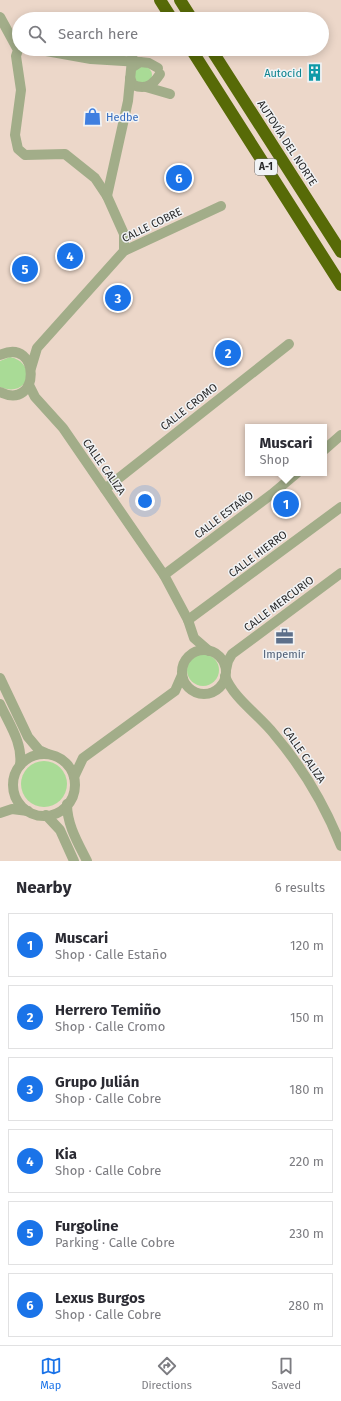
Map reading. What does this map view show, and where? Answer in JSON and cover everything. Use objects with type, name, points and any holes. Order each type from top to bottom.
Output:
[{"type":"highway","points":[[160,0],[168,12]]},
{"type":"highway","points":[[180,0],[188,12]]},
{"type":"highway","name":"A-1","points":[[195,56],[341,285]]},
{"type":"highway","name":"AUTOVÍA DEL NORTE","points":[[215,56],[341,252]]},
{"type":"street","points":[[0,17],[12,37]]},
{"type":"street","points":[[16,56],[21,90],[15,135],[18,149],[25,156],[64,154],[96,178],[107,196],[124,234],[124,251]]},
{"type":"street","points":[[74,56],[91,59],[149,63],[159,71],[154,84],[133,91],[128,101]]},
{"type":"street","points":[[107,196],[128,101],[130,75],[135,62],[134,56]]},
{"type":"street","points":[[130,75],[133,85],[170,94]]},
{"type":"street","points":[[96,178],[106,177],[113,171]]},
{"type":"street","name":"CALLE COBRE","points":[[29,385],[32,378],[31,368],[37,348],[124,251],[221,206]]},
{"type":"street","name":"CALLE CROMO","points":[[105,489],[289,344]]},
{"type":"street","points":[[0,355],[9,353],[18,354],[37,348]]},
{"type":"street","points":[[18,354],[28,361],[31,368]]},
{"type":"street","points":[[18,394],[29,385]]},
{"type":"street","name":"CALLE CALIZA","points":[[29,385],[35,397],[62,428],[164,575],[188,620],[194,638]]},
{"type":"street","points":[[2,394],[18,394],[35,397]]},
{"type":"street","points":[[327,447],[341,435]]},
{"type":"street","name":"CALLE ESTAÑO","points":[[164,575],[272,494],[293,476]]},
{"type":"street","name":"CALLE HIERRO","points":[[188,620],[341,507]]},
{"type":"street","name":"CALLE MERCURIO","points":[[232,654],[341,573]]},
{"type":"street","points":[[194,638],[222,659],[225,673]]},
{"type":"street","points":[[74,777],[83,758],[175,691],[182,674],[183,665],[193,647],[194,638]]},
{"type":"street","points":[[188,656],[200,650],[232,654],[228,661],[219,688],[212,692]]},
{"type":"street","name":"CALLE CALIZA","points":[[225,673],[231,690],[258,716],[289,753],[323,806],[341,846]]},
{"type":"street","points":[[182,674],[185,684],[192,691]]},
{"type":"street","points":[[0,678],[28,737],[39,750],[60,758],[83,758]]},
{"type":"street","points":[[175,691],[192,691],[200,694],[231,690]]},
{"type":"street","points":[[0,704],[19,743],[21,756],[20,765],[14,778],[14,793],[22,807],[28,811]]},
{"type":"street","points":[[20,765],[33,756],[48,754]]},
{"type":"street","points":[[46,816],[61,810],[67,804],[72,796],[75,786],[71,769],[60,758]]},
{"type":"street","points":[[0,812],[14,793]]},
{"type":"street","points":[[67,804],[67,814],[70,826],[87,861]]},
{"type":"street","points":[[0,812],[12,809],[28,811],[46,816],[60,830],[74,861]]},
{"type":"shaded area","points":[[0,0],[341,0],[341,861],[0,861]]},
{"type":"green space","points":[[143,66],[149,69],[152,75],[149,81],[143,84],[137,81],[134,75],[137,69]]},
{"type":"green space","points":[[10,357],[19,360],[24,365],[27,372],[23,384],[18,388],[10,389],[0,387],[0,361]]},
{"type":"green space","points":[[200,654],[206,654],[215,658],[219,670],[215,682],[206,686],[200,686],[191,682],[187,673],[187,667],[191,658]]},
{"type":"green space","points":[[49,761],[61,767],[66,775],[66,793],[61,801],[53,806],[39,807],[27,801],[22,793],[21,779],[27,767],[35,762]]},
{"type":"place","name":"Autocid","points":[[315,73]]},
{"type":"place","name":"Hedbe","points":[[93,117]]},
{"type":"place","name":"Lexus Burgos","points":[[179,178]]},
{"type":"place","name":"Kia","points":[[70,256]]},
{"type":"place","name":"Furgoline","points":[[25,269]]},
{"type":"place","name":"Grupo Julián","points":[[118,298]]},
{"type":"place","name":"Herrero Temiño","points":[[228,353]]},
{"type":"place","name":"Muscari","points":[[286,504]]},
{"type":"place","name":"Impemir","points":[[284,636]]}]
